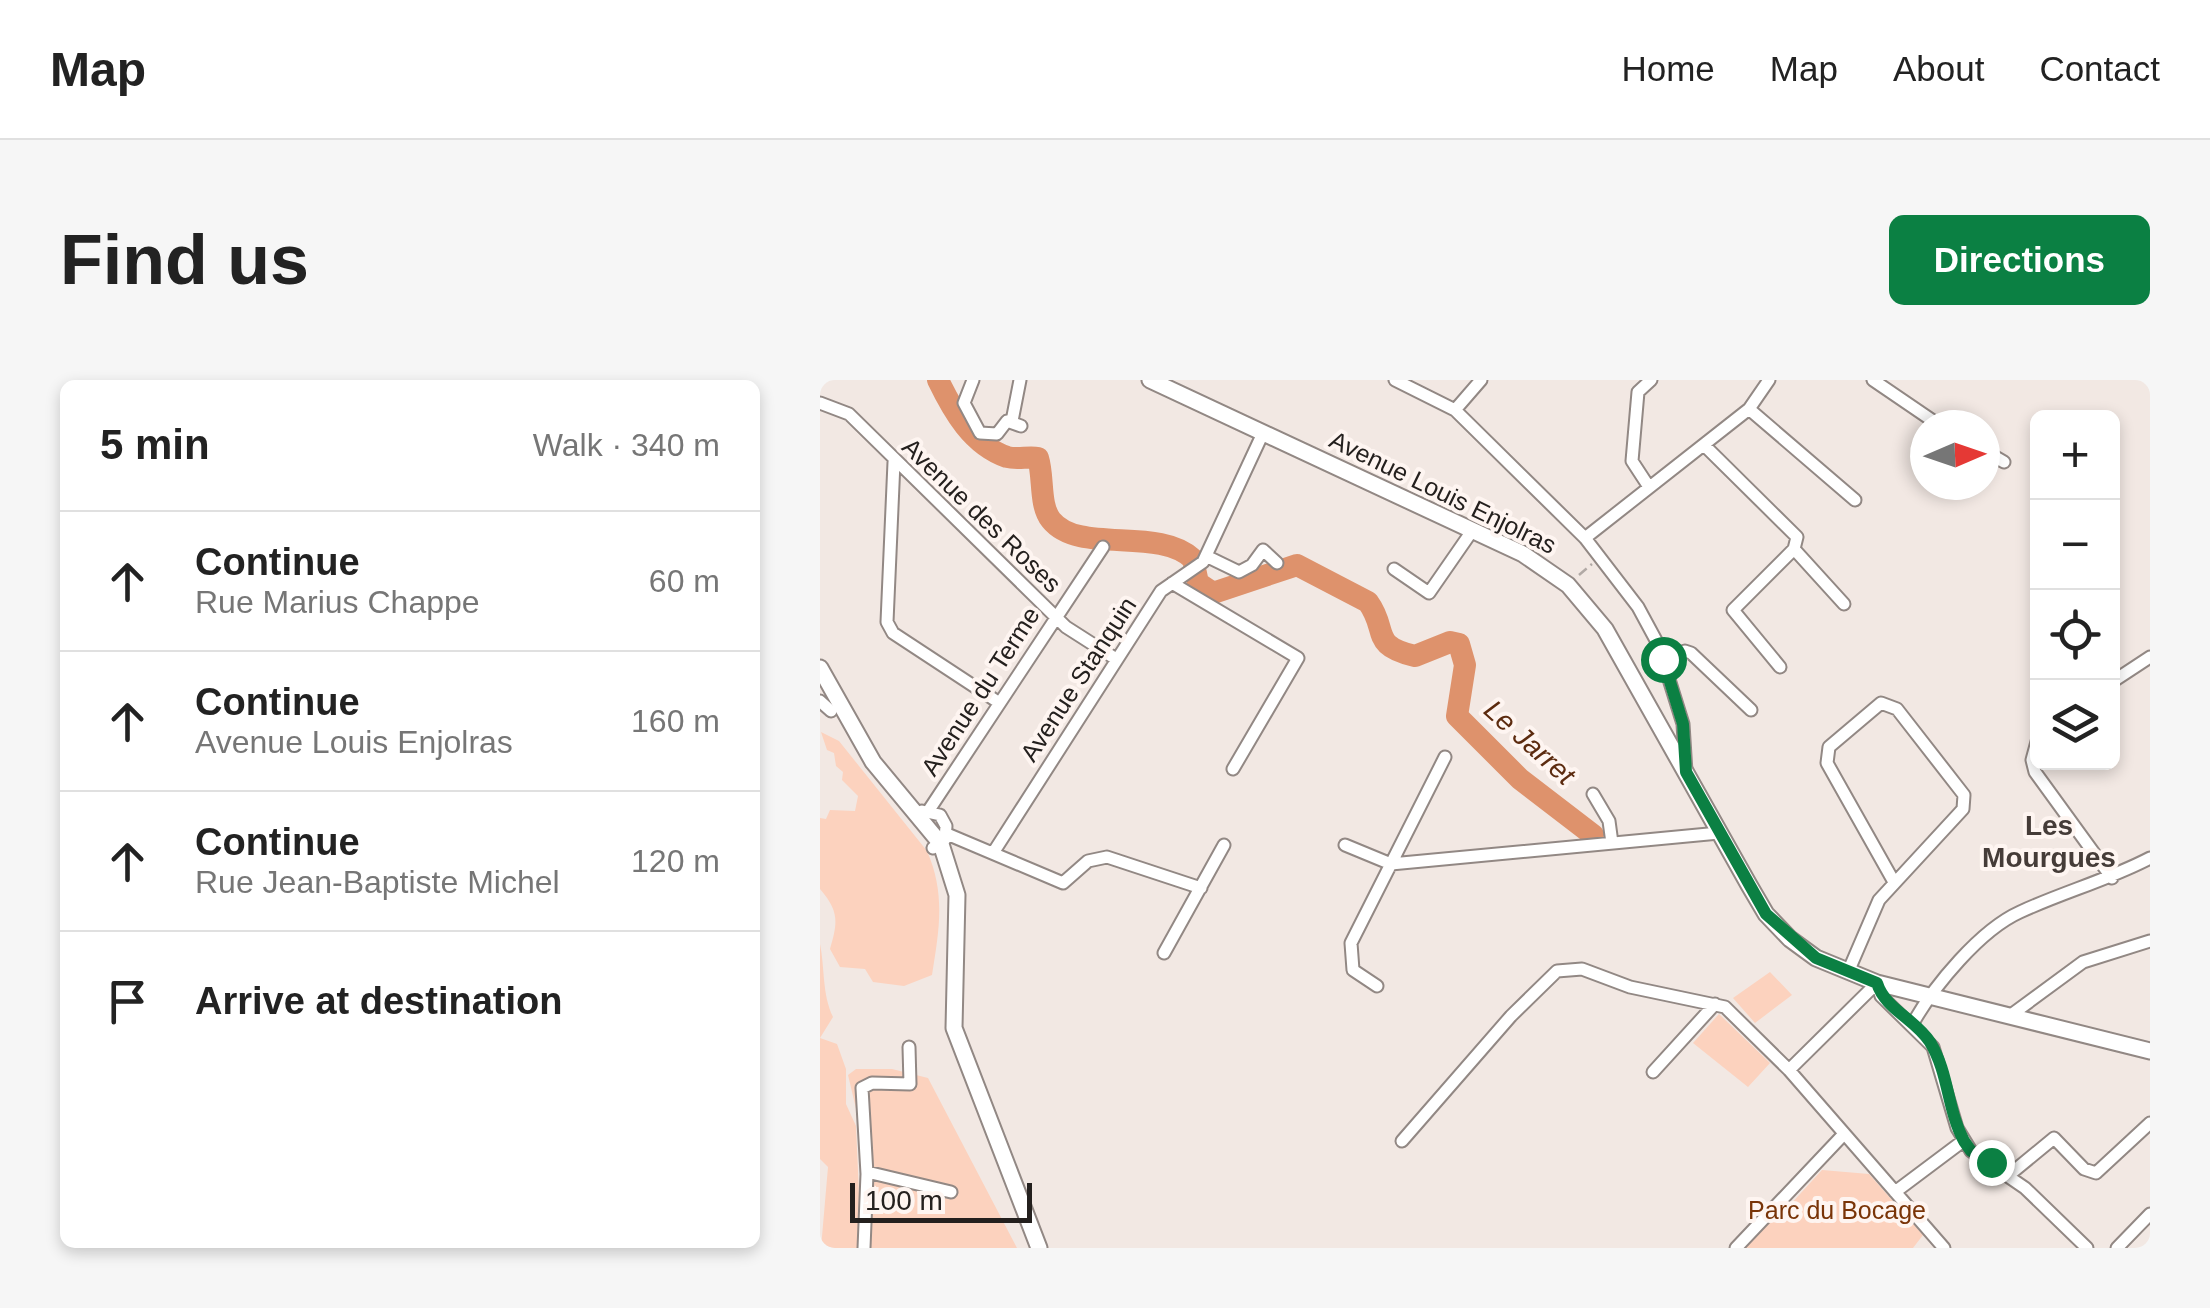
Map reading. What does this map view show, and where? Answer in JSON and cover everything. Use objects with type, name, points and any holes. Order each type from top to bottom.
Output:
[{"type":"main road","name":"Avenue Louis Enjolras","points":[[1150,380],[1538,562],[1568,585],[1605,628],[1719,833],[1778,927],[1816,958],[1877,983],[2150,1050]]},
{"type":"main road","points":[[820,668],[865,759],[922,811],[940,842],[957,895],[951,994],[954,1028],[997,1148],[1039,1248]]},
{"type":"main road","points":[[820,689],[825,706],[865,759],[940,842]]},
{"type":"street","points":[[973,380],[964,403],[965,413],[980,433],[993,436],[1017,423],[1020,380]]},
{"type":"street","points":[[1394,380],[1456,410],[1585,538],[1597,560],[1638,607],[1663,659],[1683,724],[1686,772]]},
{"type":"street","points":[[1456,410],[1481,380]]},
{"type":"street","points":[[1649,487],[1632,461],[1638,392],[1651,380]]},
{"type":"street","points":[[1585,538],[1748,409],[1768,380]]},
{"type":"street","points":[[1873,380],[1917,410]]},
{"type":"street","name":"Avenue des Roses","points":[[820,403],[849,414],[1055,616],[1116,659]]},
{"type":"street","points":[[1748,409],[1855,500]]},
{"type":"street","name":"Avenue Stanquin","points":[[994,853],[1160,591],[1205,557],[1263,432]]},
{"type":"street","points":[[1704,445],[1794,530],[1794,549],[1844,604]]},
{"type":"street","points":[[2000,460],[2004,462]]},
{"type":"street","points":[[894,462],[888,622],[893,633],[998,702]]},
{"type":"street","points":[[1394,569],[1429,592],[1472,530]]},
{"type":"street","name":"Avenue du Terme","points":[[922,811],[1102,547]]},
{"type":"street","points":[[1780,667],[1733,610],[1794,549]]},
{"type":"street","points":[[1205,557],[1239,572],[1252,565],[1263,550],[1277,562]]},
{"type":"street","points":[[1172,583],[1298,658],[1233,769]]},
{"type":"street","points":[[1663,659],[1684,651],[1691,653],[1751,710]]},
{"type":"street","points":[[2115,680],[2150,657]]},
{"type":"street","points":[[1848,972],[1880,900],[1963,809],[1964,795],[1897,709],[1881,703],[1829,748],[1827,763],[1894,882]]},
{"type":"street","points":[[1377,986],[1354,970],[1351,944],[1445,757]]},
{"type":"street","points":[[2034,770],[2112,878]]},
{"type":"street","points":[[1593,794],[1609,821],[1612,843]]},
{"type":"street","points":[[1345,844],[1391,864],[1719,833]]},
{"type":"street","points":[[940,842],[994,853],[1063,883],[1071,881],[1084,863],[1106,857],[1201,888]]},
{"type":"street","points":[[1164,954],[1224,845]]},
{"type":"street","points":[[1913,1023],[1943,975],[2016,913],[2112,878],[2150,858]]},
{"type":"street","points":[[2011,1015],[2084,962],[2150,941]]},
{"type":"street","points":[[1402,1141],[1511,1016],[1557,971],[1582,970],[1630,987],[1725,1007],[1789,1070],[1944,1248]]},
{"type":"street","points":[[1789,1070],[1877,983],[1881,996],[1913,1023],[1941,1063],[1964,1141],[1971,1151],[2008,1175],[2087,1248]]},
{"type":"street","points":[[1653,1072],[1715,1004]]},
{"type":"street","points":[[864,1248],[867,1172],[862,1088],[872,1084],[910,1084],[910,1047]]},
{"type":"street","points":[[2008,1175],[2054,1138],[2084,1169],[2096,1174],[2150,1124]]},
{"type":"street","points":[[1736,1248],[1843,1135]]},
{"type":"street","points":[[1894,1192],[1964,1141]]},
{"type":"street","points":[[867,1172],[951,1192]]},
{"type":"street","points":[[2117,1248],[2150,1214]]},
{"type":"path","points":[[1568,585],[1597,560]]},
{"type":"green space","points":[[821,732],[839,741],[927,851],[933,867],[939,913],[932,975],[904,986],[873,982],[865,969],[840,967],[830,949],[835,917],[820,889],[820,818],[826,819],[830,810],[855,811],[858,796],[842,780],[843,772],[836,766],[834,753],[827,750]]},
{"type":"green space","points":[[820,944],[825,990],[833,1017],[820,1038]]},
{"type":"green space","points":[[1770,972],[1792,995],[1755,1023],[1733,998]]},
{"type":"green space","points":[[1719,1014],[1770,1063],[1748,1087],[1693,1043]]},
{"type":"green space","points":[[820,1038],[837,1044],[846,1069],[846,1104],[856,1126],[859,1194],[862,1134],[848,1075],[856,1069],[892,1069],[928,1078],[1017,1248],[821,1248],[828,1167],[820,1159]]},
{"type":"green space","name":"Parc du Bocage","points":[[1822,1170],[1869,1174],[1923,1235],[1913,1248],[1743,1248],[1770,1220],[1787,1221],[1789,1206]]},
{"type":"waterway","name":"Le Jarret","points":[[938,380],[957,415],[984,444],[1007,457],[1038,458],[1047,514],[1064,530],[1080,536],[1178,549],[1193,559],[1198,583],[1213,593],[1297,565],[1368,602],[1385,642],[1401,652],[1415,656],[1450,642],[1459,644],[1465,665],[1457,716],[1520,779],[1593,835]]},
{"type":"district","name":"Les Mourgues","points":[[2049,841]]},
{"type":"route","points":[[1663,659],[1683,724],[1686,772],[1766,914],[1816,958],[1877,983],[1881,996],[1926,1036],[1941,1063],[1956,1128],[1971,1151],[1991,1162]]}]
